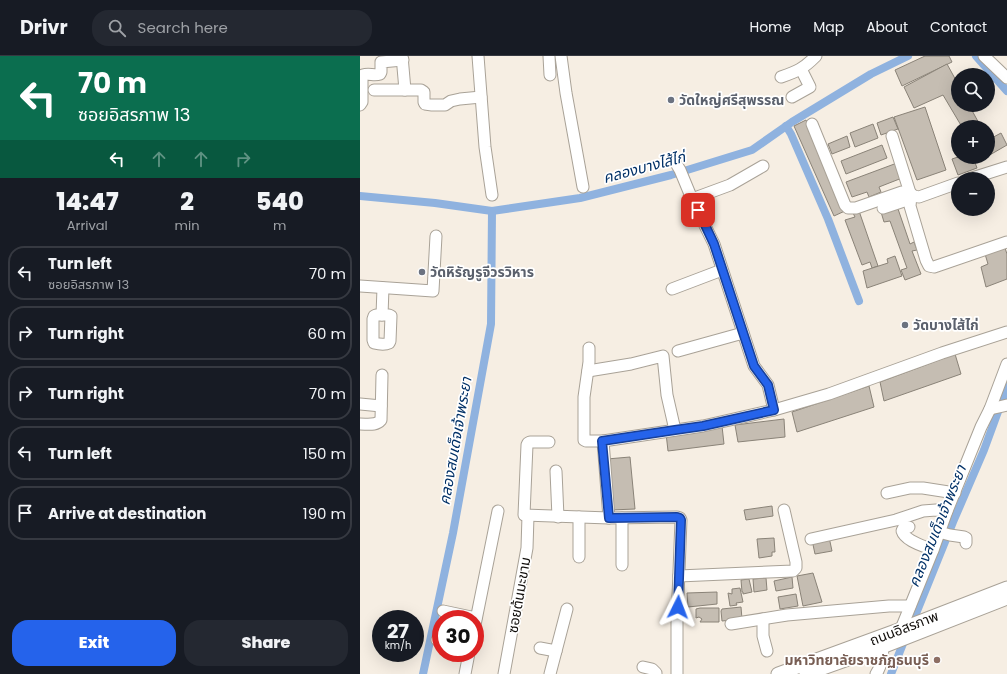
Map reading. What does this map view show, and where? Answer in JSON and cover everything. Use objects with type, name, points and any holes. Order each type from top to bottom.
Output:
[{"type":"main road","name":"ถนนอิสรภาพ","points":[[778,674],[909,630],[1007,588]]},
{"type":"main road","points":[[806,674],[882,647],[909,630],[1007,598]]},
{"type":"street","points":[[478,56],[484,147],[492,195]]},
{"type":"street","points":[[549,56],[550,75]]},
{"type":"street","points":[[561,56],[583,187]]},
{"type":"street","points":[[781,77],[801,69],[816,56]]},
{"type":"street","points":[[984,56],[1007,78]]},
{"type":"street","points":[[360,105],[362,102],[363,75],[380,74],[381,59],[403,58],[405,90]]},
{"type":"street","points":[[792,97],[810,87],[801,69]]},
{"type":"street","points":[[374,90],[421,90],[424,92],[425,104],[432,105],[445,105],[460,99],[480,97]]},
{"type":"street","points":[[812,124],[845,205],[848,208],[856,208],[902,192],[910,196]]},
{"type":"street","points":[[892,136],[910,196],[910,206],[924,255],[929,266],[932,267],[1007,242]]},
{"type":"street","points":[[692,199],[727,186],[763,166]]},
{"type":"street","points":[[992,172],[1007,167]]},
{"type":"street","points":[[679,169],[714,244],[754,366],[768,385],[774,410]]},
{"type":"street","points":[[883,208],[910,196],[922,196],[951,186]]},
{"type":"street","points":[[360,286],[433,291],[436,236]]},
{"type":"street","points":[[672,289],[722,270]]},
{"type":"street","points":[[382,314],[383,288]]},
{"type":"street","points":[[678,351],[743,332]]},
{"type":"street","points":[[589,348],[589,362],[584,397],[584,440],[602,441],[703,426],[774,410],[829,394],[1007,332]]},
{"type":"street","points":[[588,371],[631,364],[663,356],[667,395],[675,430]]},
{"type":"street","points":[[909,630],[910,606],[933,550],[945,534],[947,511],[981,427],[1000,407],[1007,364]]},
{"type":"street","points":[[360,424],[375,424],[381,420],[382,375]]},
{"type":"street","points":[[360,404],[381,406]]},
{"type":"street","points":[[602,441],[609,518]]},
{"type":"street","name":"ซอยต้นมะขาม","points":[[504,674],[527,548],[527,445],[530,442],[549,442]]},
{"type":"street","points":[[556,471],[558,516]]},
{"type":"street","points":[[887,493],[910,488],[923,488],[955,493]]},
{"type":"street","points":[[478,610],[498,510]]},
{"type":"street","points":[[679,576],[793,571],[796,568],[796,562],[784,510]]},
{"type":"street","points":[[811,539],[896,520],[923,511],[947,511]]},
{"type":"street","points":[[526,515],[609,518],[680,518],[677,674]]},
{"type":"street","points":[[579,517],[579,557]]},
{"type":"street","points":[[622,518],[622,566]]},
{"type":"street","points":[[908,527],[904,527],[902,531],[904,536],[933,550]]},
{"type":"street","points":[[945,534],[966,538],[966,543]]},
{"type":"street","points":[[731,624],[787,615],[890,606],[910,606]]},
{"type":"street","points":[[550,674],[567,609]]},
{"type":"street","points":[[763,619],[763,636],[767,652]]},
{"type":"street","points":[[876,674],[879,669],[883,651],[882,647]]},
{"type":"street","points":[[540,648],[556,651]]},
{"type":"street","points":[[465,674],[468,662]]},
{"type":"street","points":[[643,667],[652,669],[656,674]]},
{"type":"building","points":[[925,56],[949,56],[952,62],[902,86],[895,70]]},
{"type":"building","points":[[947,64],[951,71],[951,108],[943,95],[914,108],[904,87]]},
{"type":"building","points":[[925,107],[946,170],[917,180],[894,117]]},
{"type":"building","points":[[953,112],[973,112],[977,120],[958,120]]},
{"type":"building","points":[[893,117],[898,129],[881,135],[877,123]]},
{"type":"building","points":[[806,120],[847,210],[834,216],[794,126]]},
{"type":"building","points":[[873,124],[878,138],[855,147],[850,133]]},
{"type":"building","points":[[1001,133],[1007,145],[995,152],[995,136]]},
{"type":"building","points":[[847,136],[850,147],[832,154],[828,144]]},
{"type":"building","points":[[882,145],[887,158],[846,174],[841,161]]},
{"type":"building","points":[[897,163],[902,178],[879,187],[881,192],[869,197],[867,192],[852,197],[846,182]]},
{"type":"building","points":[[954,164],[976,164],[977,168],[966,172],[957,172]]},
{"type":"building","points":[[897,206],[910,244],[914,242],[917,250],[912,251],[921,274],[905,280],[901,270],[907,268],[890,221],[884,222],[881,212]]},
{"type":"building","points":[[858,208],[878,266],[872,268],[870,262],[862,265],[845,220],[855,217],[852,211]]},
{"type":"building","points":[[1005,248],[1007,254],[1007,279],[986,287],[981,267],[988,264],[985,254]]},
{"type":"building","points":[[895,256],[902,276],[867,288],[863,271],[888,263],[887,259]]},
{"type":"building","points":[[955,354],[961,374],[884,401],[880,382]]},
{"type":"building","points":[[869,386],[874,407],[797,432],[792,412]]},
{"type":"building","points":[[784,419],[785,437],[738,442],[735,425]]},
{"type":"building","points":[[722,426],[724,444],[668,451],[666,433]]},
{"type":"building","points":[[630,457],[635,509],[611,510],[607,459]]},
{"type":"building","points":[[772,506],[773,516],[746,520],[744,510]]},
{"type":"building","points":[[829,537],[832,551],[815,554],[812,540]]},
{"type":"building","points":[[774,538],[775,552],[772,552],[772,556],[759,558],[757,539]]},
{"type":"building","points":[[813,573],[822,602],[803,606],[797,576]]},
{"type":"building","points":[[792,577],[793,588],[776,591],[774,581]]},
{"type":"building","points":[[766,578],[767,590],[754,592],[753,579]]},
{"type":"building","points":[[749,579],[752,592],[743,594],[741,580]]},
{"type":"building","points":[[740,588],[743,602],[730,606],[728,593],[732,594],[732,589]]},
{"type":"building","points":[[717,592],[717,604],[688,607],[687,593]]},
{"type":"building","points":[[796,594],[798,606],[780,609],[778,597]]},
{"type":"building","points":[[741,607],[742,619],[722,621],[722,609]]},
{"type":"building","points":[[719,608],[719,622],[700,622],[702,619],[699,617],[696,618],[696,609]]},
{"type":"waterway","name":"คลองบางไส้ไก่","points":[[360,196],[435,203],[492,211],[580,198],[671,175],[752,150],[792,122],[871,74],[908,56]]},
{"type":"waterway","name":"คลองสมเด็จเจ้าพระยา","points":[[976,56],[1007,91]]},
{"type":"waterway","points":[[786,126],[791,134],[828,219],[859,301]]},
{"type":"waterway","name":"คลองสมเด็จเจ้าพระยา","points":[[423,674],[453,533],[491,324],[492,211]]},
{"type":"waterway","name":"คลองสมเด็จเจ้าพระยา","points":[[911,626],[984,450],[1007,387]]},
{"type":"waterway","name":"คลองสมเด็จเจ้าพระยา","points":[[891,674],[906,636]]},
{"type":"place","name":"วัดใหญ่ศรีสุพรรณ","points":[[671,100]]},
{"type":"place","name":"วัดหิรัญรูจีวรวิหาร","points":[[422,272]]},
{"type":"place","name":"วัดบางไส้ไก่","points":[[905,325]]},
{"type":"place","name":"มหาวิทยาลัยราชภัฏธนบุรี","points":[[937,660]]},
{"type":"route","points":[[678,607],[681,520],[677,517],[609,518],[602,441],[703,426],[774,410],[768,385],[754,366],[714,244],[698,210]]}]
